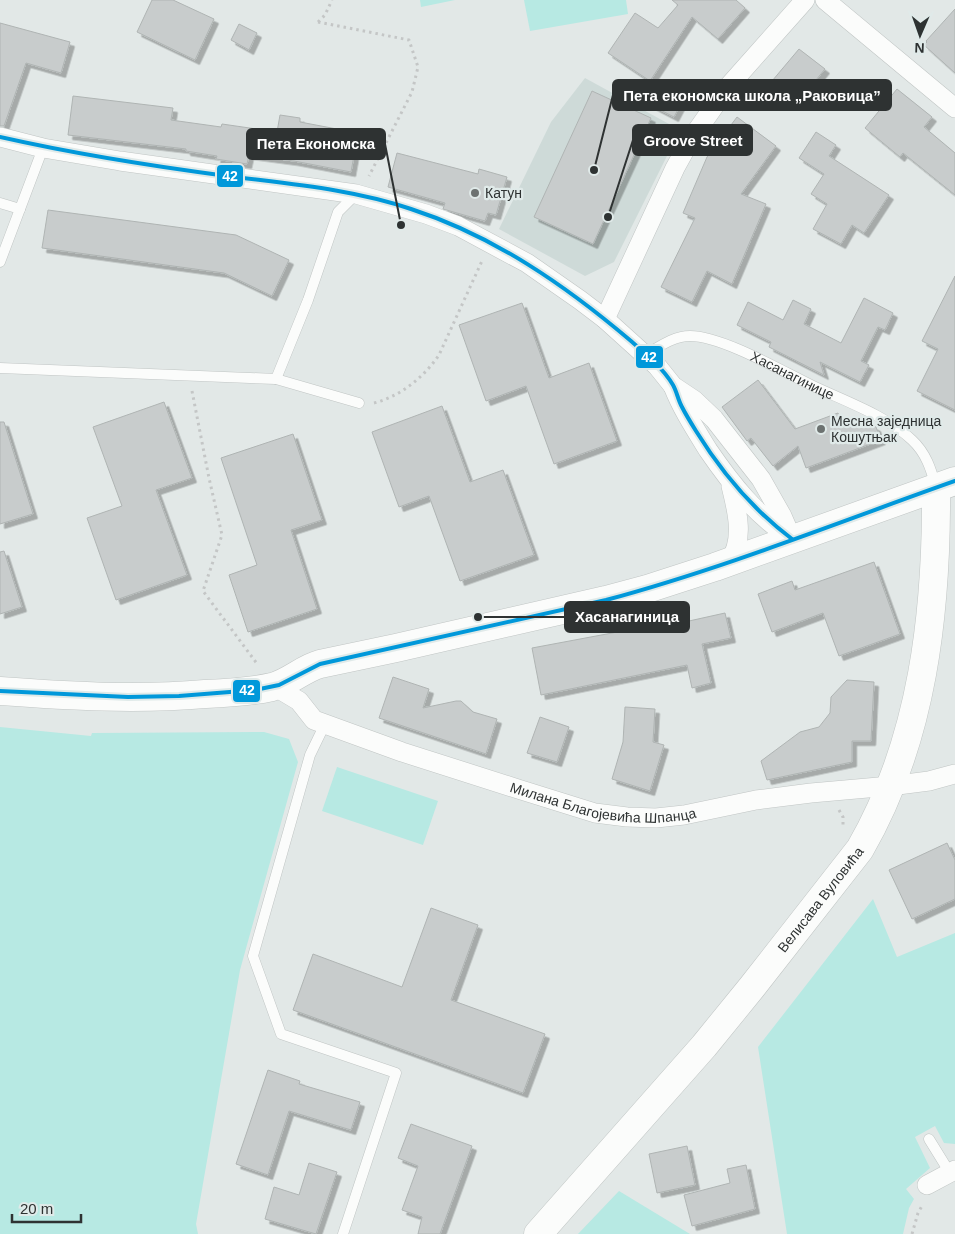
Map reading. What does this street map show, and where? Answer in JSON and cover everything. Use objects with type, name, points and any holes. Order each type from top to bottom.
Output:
[{"type":"main road","points":[[0,691],[62,696],[143,697],[231,692],[274,686],[287,682],[320,664],[606,600],[647,589],[729,562],[946,484]]},
{"type":"main road","name":"Велисава Вуловића","points":[[538,1234],[704,1046],[860,849],[872,828],[890,786],[913,718],[926,653],[935,546],[946,484]]},
{"type":"street","points":[[605,319],[675,168],[691,139],[727,88],[805,0]]},
{"type":"street","points":[[825,0],[955,108]]},
{"type":"street","points":[[0,137],[44,148],[120,161],[356,194],[426,214],[466,230],[527,263],[605,319],[646,355],[673,386],[682,408],[730,482],[760,515],[792,539]]},
{"type":"street","points":[[673,386],[694,400],[714,419],[761,479],[782,516],[792,539]]},
{"type":"street","points":[[729,562],[736,550],[738,539],[736,510],[730,482]]},
{"type":"street","name":"Милана Благојевића Шпанца","points":[[274,686],[299,700],[312,718],[325,724],[402,752],[595,813],[656,818],[684,815],[756,800],[929,781],[955,774]]},
{"type":"street","points":[[927,1185],[952,1171]]},
{"type":"lane","points":[[0,262],[44,148]]},
{"type":"lane","points":[[276,379],[308,300],[338,212],[356,194]]},
{"type":"lane","points":[[0,203],[20,209]]},
{"type":"lane","name":"Хасанагинице","points":[[646,355],[671,340],[691,336],[725,344],[899,429],[923,452],[930,466],[946,484]]},
{"type":"lane","points":[[0,368],[276,379],[359,403]]},
{"type":"lane","points":[[325,724],[310,755],[253,956],[281,1034],[396,1073],[343,1234]]},
{"type":"lane","points":[[929,1139],[952,1171]]},
{"type":"path","points":[[332,0],[325,15],[318,22],[409,40],[418,67],[412,92],[363,188],[356,194]]},
{"type":"path","points":[[359,403],[375,402],[398,392],[416,381],[430,368],[439,355],[484,256]]},
{"type":"path","points":[[189,376],[222,535],[203,591],[274,686]]},
{"type":"path","points":[[826,792],[827,802],[832,803],[838,808],[842,817],[842,830]]},
{"type":"path","points":[[912,1234],[918,1213]]},
{"type":"shaded area","points":[[420,0],[455,0],[421,7]]},
{"type":"shaded area","points":[[524,0],[626,0],[628,14],[530,31]]},
{"type":"shaded area","points":[[585,78],[680,130],[614,262],[585,276],[499,229],[551,122]]},
{"type":"shaded area","points":[[0,727],[91,736],[92,733],[264,732],[289,739],[298,762],[240,970],[196,1224],[198,1234],[0,1234]]},
{"type":"shaded area","points":[[337,767],[438,801],[423,845],[322,811]]},
{"type":"shaded area","points":[[873,899],[897,957],[955,933],[955,1144],[944,1143],[935,1126],[915,1137],[930,1168],[906,1189],[914,1199],[909,1208],[903,1234],[787,1234],[758,1047]]},
{"type":"shaded area","points":[[619,1191],[690,1234],[578,1234]]},
{"type":"building","points":[[152,0],[173,0],[214,19],[195,60],[137,32]]},
{"type":"building","points":[[672,0],[736,0],[745,8],[718,39],[692,17],[650,81],[608,53],[635,13],[658,28],[678,5]]},
{"type":"building","points":[[955,9],[955,73],[924,45]]},
{"type":"building","points":[[0,23],[70,42],[61,73],[26,63],[4,126],[0,126]]},
{"type":"building","points":[[239,24],[257,33],[249,50],[231,40]]},
{"type":"building","points":[[799,49],[825,69],[798,102],[772,81]]},
{"type":"building","points":[[655,82],[685,96],[674,117],[645,102]]},
{"type":"building","points":[[897,89],[932,117],[924,127],[955,153],[955,195],[903,153],[900,157],[865,128]]},
{"type":"building","points":[[592,91],[651,118],[593,244],[534,217]]},
{"type":"building","points":[[73,96],[173,108],[171,120],[221,127],[222,124],[277,132],[280,115],[300,118],[300,122],[358,133],[351,172],[249,155],[247,164],[216,159],[217,156],[186,151],[186,149],[68,135]]},
{"type":"building","points":[[737,117],[776,146],[741,194],[766,204],[732,284],[707,271],[692,302],[661,287],[695,218],[683,213],[707,157]]},
{"type":"building","points":[[816,132],[836,145],[829,156],[889,195],[864,233],[852,225],[841,244],[813,229],[827,204],[811,194],[824,174],[799,158]]},
{"type":"building","points":[[397,153],[478,174],[479,169],[507,177],[496,215],[488,213],[485,221],[443,209],[445,203],[388,187]]},
{"type":"building","points":[[48,210],[236,235],[289,260],[272,296],[224,273],[42,248]]},
{"type":"building","points":[[955,276],[955,410],[917,391],[938,349],[922,341]]},
{"type":"building","points":[[864,298],[893,313],[885,330],[878,327],[861,361],[869,365],[860,382],[820,362],[824,375],[769,347],[771,342],[737,325],[748,302],[783,320],[793,300],[811,309],[804,324],[841,343]]},
{"type":"building","points":[[522,303],[549,378],[589,363],[617,441],[554,464],[526,386],[486,401],[459,325]]},
{"type":"building","points":[[758,380],[795,429],[838,413],[843,425],[858,419],[876,427],[881,440],[806,468],[798,446],[773,466],[751,438],[747,441],[722,407]]},
{"type":"building","points":[[164,402],[192,478],[156,490],[187,575],[116,600],[87,518],[122,506],[93,427]]},
{"type":"building","points":[[442,406],[470,482],[503,470],[534,555],[460,581],[429,496],[399,507],[372,432]]},
{"type":"building","points":[[0,422],[4,422],[33,514],[0,524]]},
{"type":"building","points":[[293,434],[322,520],[291,530],[317,609],[248,632],[229,575],[257,565],[221,458]]},
{"type":"building","points":[[4,551],[22,607],[0,614],[0,552]]},
{"type":"building","points":[[874,562],[900,634],[839,656],[823,613],[772,632],[758,594],[792,581],[795,590]]},
{"type":"building","points":[[725,613],[731,638],[702,644],[711,683],[692,688],[687,665],[541,695],[532,648],[644,627],[644,631]]},
{"type":"building","points":[[393,677],[429,689],[423,708],[461,701],[473,712],[497,719],[486,754],[379,718]]},
{"type":"building","points":[[847,680],[874,682],[871,741],[852,741],[852,762],[767,780],[761,761],[800,732],[819,727],[830,713],[831,697]]},
{"type":"building","points":[[625,707],[655,709],[653,742],[664,745],[650,791],[612,779],[623,742]]},
{"type":"building","points":[[540,717],[569,727],[557,762],[527,753]]},
{"type":"building","points":[[947,843],[955,860],[955,899],[912,919],[889,870]]},
{"type":"building","points":[[431,908],[478,925],[451,1000],[545,1034],[523,1093],[293,1010],[313,954],[402,987]]},
{"type":"building","points":[[268,1070],[300,1081],[299,1084],[360,1102],[351,1130],[289,1111],[268,1175],[236,1164]]},
{"type":"building","points":[[411,1124],[472,1146],[440,1234],[418,1234],[422,1217],[402,1210],[418,1166],[398,1158]]},
{"type":"building","points":[[687,1146],[695,1185],[657,1193],[649,1154]]},
{"type":"building","points":[[309,1163],[337,1172],[316,1234],[265,1219],[274,1187],[299,1195]]},
{"type":"building","points":[[746,1165],[755,1209],[692,1226],[684,1195],[730,1183],[727,1169]]},
{"type":"transit line","name":"42","points":[[0,137],[142,164],[343,192],[411,209],[471,233],[500,248],[554,282],[606,320],[654,362],[673,385],[689,419],[727,476],[751,503],[792,539]]},
{"type":"transit line","name":"42","points":[[0,691],[128,697],[179,696],[255,690],[279,685],[320,664],[606,600],[694,574],[955,481]]},
{"type":"place","name":"Пета економска школа „Раковица”","points":[[594,170]]},
{"type":"place","name":"Катун","points":[[475,193]]},
{"type":"place","name":"Groove Street","points":[[608,217]]},
{"type":"place","name":"Пета Економска","points":[[401,225]]},
{"type":"place","name":"Месна заједница Кошутњак","points":[[821,429]]},
{"type":"place","name":"Хасанагиница","points":[[478,617]]}]
